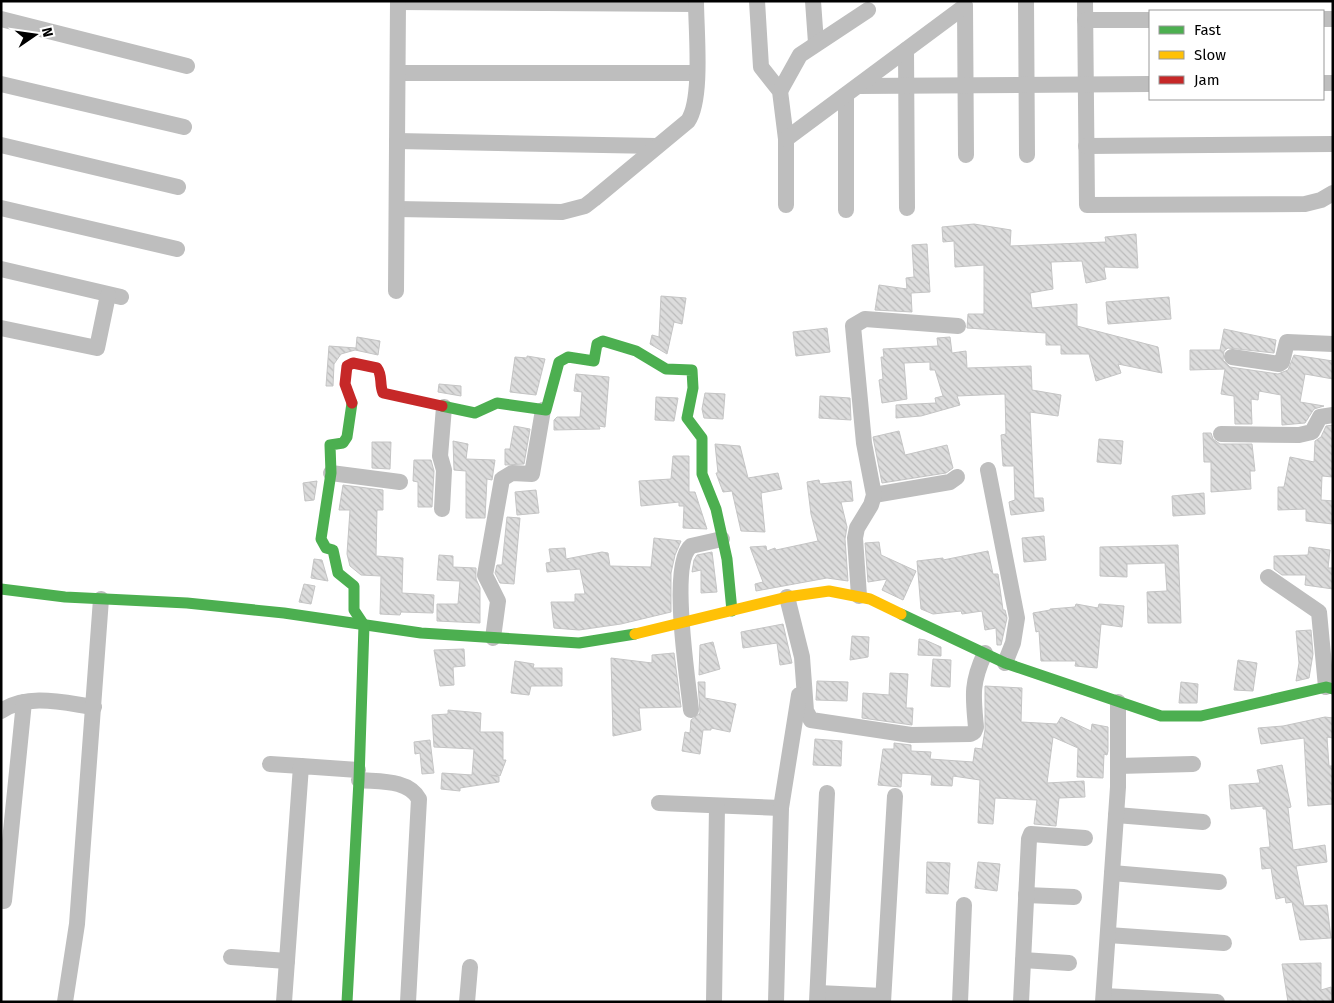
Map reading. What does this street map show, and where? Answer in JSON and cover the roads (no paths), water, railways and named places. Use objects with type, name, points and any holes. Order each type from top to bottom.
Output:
[{"type":"street","points":[[396,291],[398,1],[696,3],[696,74],[692,114],[688,121],[594,200],[575,210],[538,213],[397,210]]},
{"type":"street","points":[[757,1],[761,67],[780,91],[786,139],[786,205]]},
{"type":"street","points":[[813,1],[816,43]]},
{"type":"street","points":[[1026,1],[1027,155]]},
{"type":"street","points":[[1085,1],[1087,205],[1305,204],[1321,200],[1333,193]]},
{"type":"street","points":[[786,139],[964,6],[966,154]]},
{"type":"street","points":[[780,91],[800,55],[868,10]]},
{"type":"street","points":[[1,19],[187,66]]},
{"type":"street","points":[[1085,20],[1149,20]]},
{"type":"street","points":[[906,50],[907,208]]},
{"type":"street","points":[[398,73],[696,74]]},
{"type":"street","points":[[1,84],[184,127]]},
{"type":"street","points":[[852,90],[906,86],[1149,84]]},
{"type":"street","points":[[846,210],[852,90]]},
{"type":"street","points":[[397,142],[658,146]]},
{"type":"street","points":[[1086,146],[1333,144]]},
{"type":"street","points":[[1,145],[178,187]]},
{"type":"street","points":[[1,208],[177,249]]},
{"type":"street","points":[[1,269],[114,296],[97,348],[1,328]]},
{"type":"street","points":[[859,596],[855,538],[857,528],[871,505],[874,495],[864,443],[853,326],[865,319],[958,326]]},
{"type":"street","points":[[347,1002],[364,625],[354,610],[354,586],[338,574],[333,550],[326,548],[321,539],[331,473],[330,445],[343,443],[347,437],[352,399],[345,384],[347,366],[350,364],[377,368],[381,374],[380,387],[383,393],[475,413],[496,403],[543,410],[548,408],[559,362],[568,357],[594,361],[598,344],[603,341],[636,351],[666,369],[692,370],[693,388],[687,418],[702,438],[702,474],[716,509],[727,559],[732,611]]},
{"type":"street","points":[[1232,357],[1279,364],[1282,362],[1287,342],[1333,344]]},
{"type":"street","points":[[442,509],[444,470],[440,456],[444,407]]},
{"type":"street","points":[[493,638],[498,601],[485,575],[502,479],[512,473],[532,474],[543,410]]},
{"type":"street","points":[[1221,434],[1299,435],[1312,432],[1320,417],[1333,415]]},
{"type":"street","points":[[988,470],[1017,618],[1014,637],[1005,663]]},
{"type":"street","points":[[331,473],[400,482]]},
{"type":"street","points":[[874,495],[950,482],[957,478]]},
{"type":"street","points":[[691,710],[681,623],[680,594],[688,548],[722,540]]},
{"type":"street","points":[[1,589],[101,599],[207,605],[284,613],[421,633],[558,643],[597,642],[787,597],[829,591],[859,596],[886,605],[1005,663],[1118,702],[1161,716],[1201,716],[1330,688],[1319,612],[1268,577]]},
{"type":"street","points":[[787,597],[803,668],[806,712],[811,720],[911,735],[960,735],[974,732],[976,727],[975,674],[985,654]]},
{"type":"street","points":[[65,1002],[77,924],[101,599]]},
{"type":"street","points":[[776,1002],[781,808],[803,668]]},
{"type":"street","points":[[1,711],[24,702],[36,700],[94,707]]},
{"type":"street","points":[[4,901],[24,702]]},
{"type":"street","points":[[1118,702],[1116,815],[1104,999],[1218,1002]]},
{"type":"street","points":[[270,764],[301,766],[358,775],[405,785],[414,790],[419,799],[408,1002]]},
{"type":"street","points":[[1118,766],[1193,764]]},
{"type":"street","points":[[284,1002],[301,766]]},
{"type":"street","points":[[828,793],[817,997],[883,999],[895,796]]},
{"type":"street","points":[[659,803],[781,808]]},
{"type":"street","points":[[714,1002],[717,806]]},
{"type":"street","points":[[1116,815],[1203,822]]},
{"type":"street","points":[[1021,1002],[1028,844],[1031,834],[1086,838]]},
{"type":"street","points":[[1112,873],[1219,882]]},
{"type":"street","points":[[1026,895],[1074,897]]},
{"type":"street","points":[[960,1002],[964,905]]},
{"type":"street","points":[[1108,935],[1224,943]]},
{"type":"street","points":[[231,957],[287,961]]},
{"type":"street","points":[[1023,960],[1069,963]]},
{"type":"street","points":[[467,1002],[470,967]]}]
